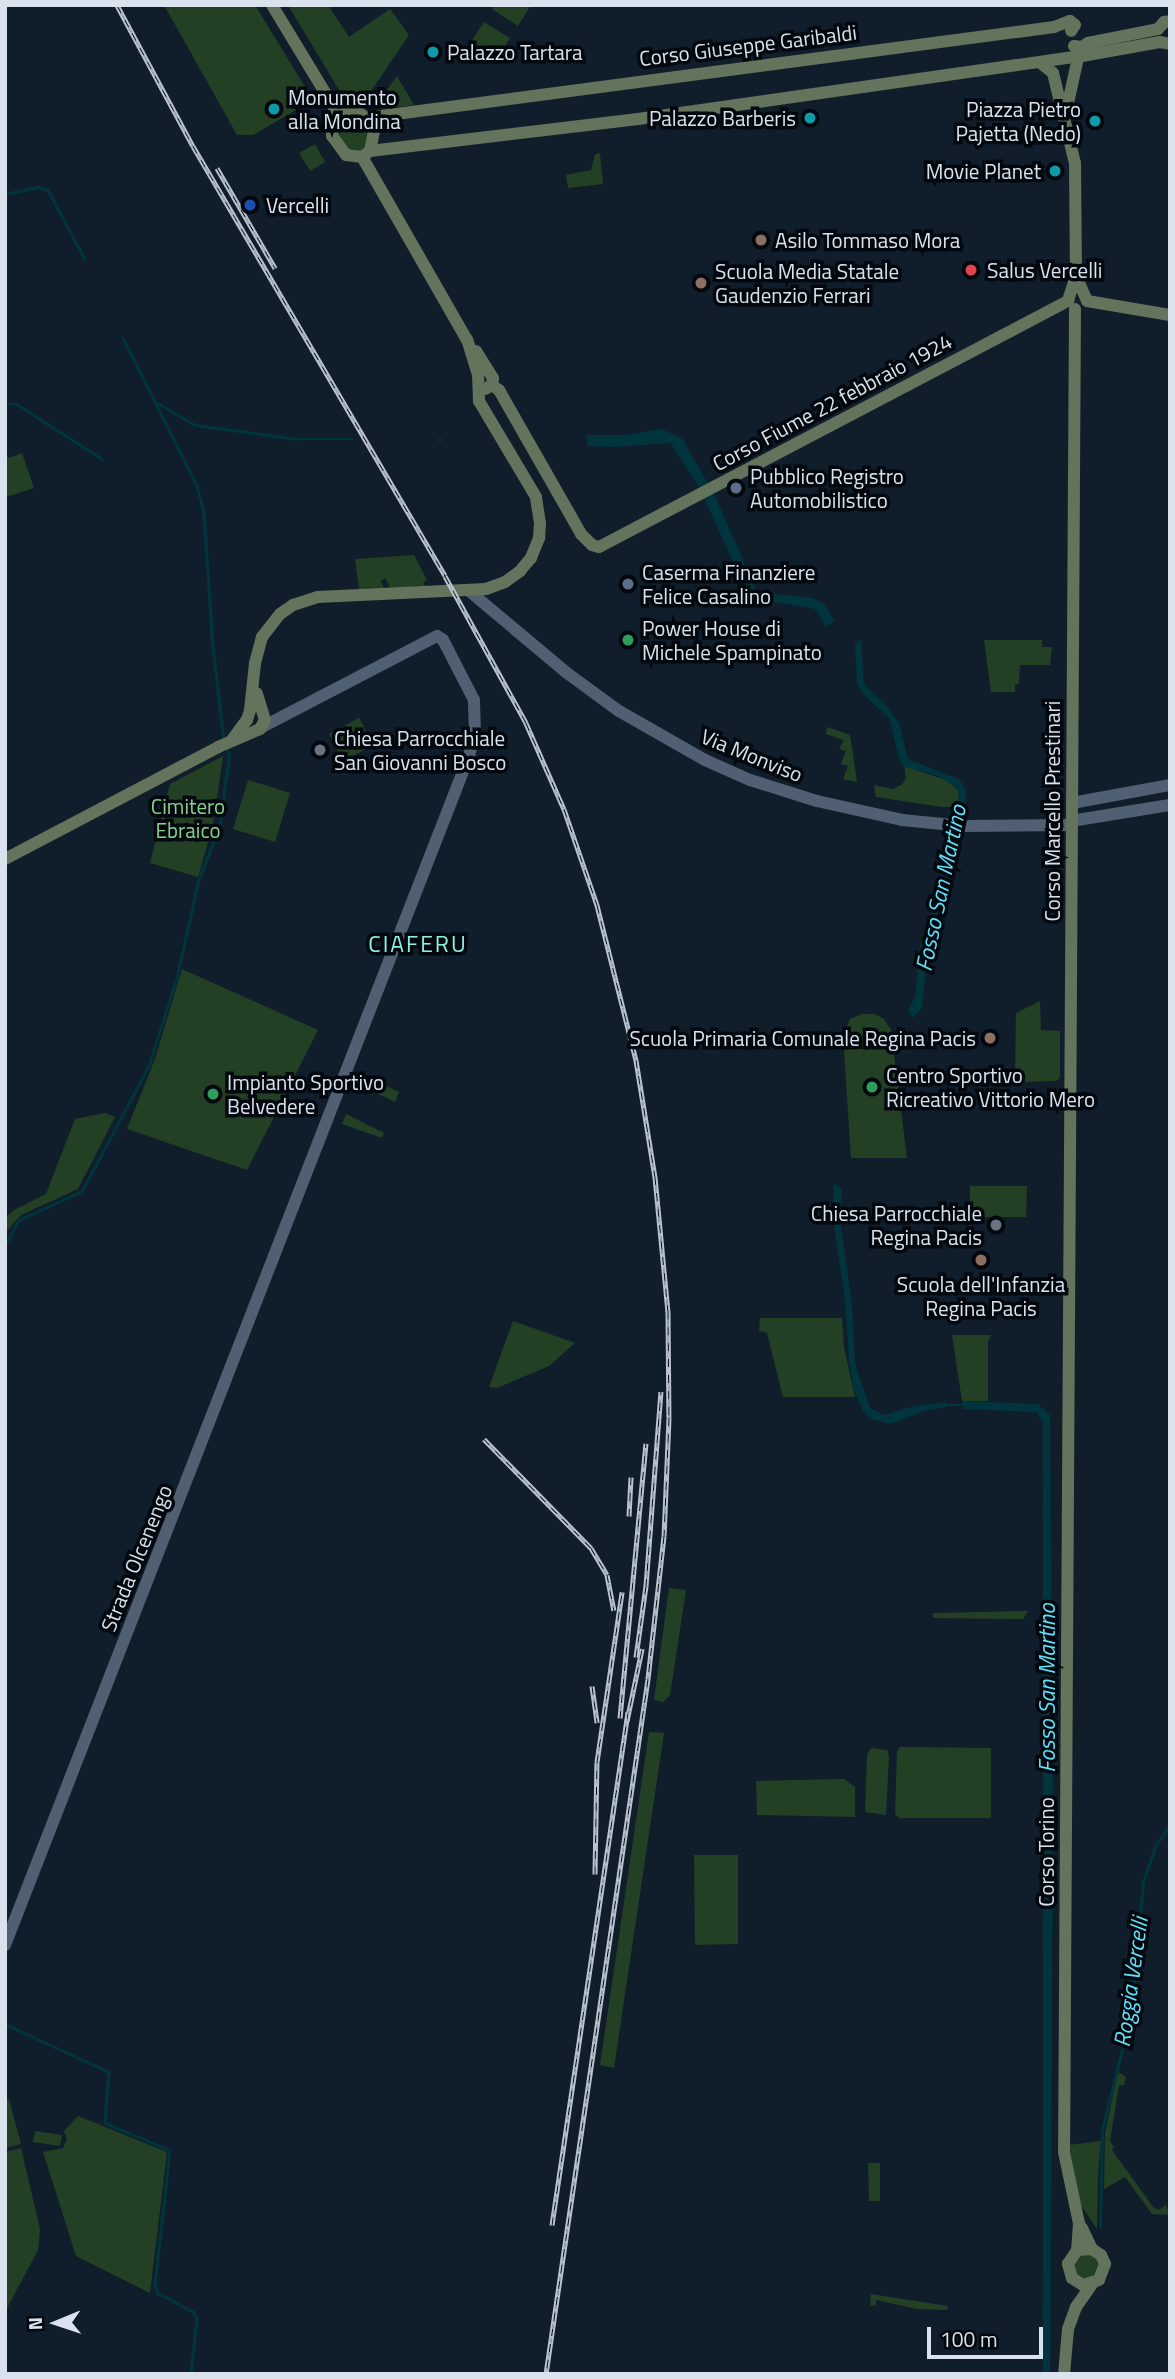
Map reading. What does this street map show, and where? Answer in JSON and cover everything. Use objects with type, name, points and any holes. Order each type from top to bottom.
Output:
[{"type":"main road","points":[[272,5],[338,114]]},
{"type":"main road","name":"Corso Giuseppe Garibaldi","points":[[366,118],[435,107],[1068,28],[1078,53]]},
{"type":"main road","points":[[7,854],[226,744],[256,720],[255,672],[262,637],[280,614],[306,600],[347,595],[468,590],[505,582],[531,558],[540,523],[536,497],[477,394],[484,381],[467,340],[384,198],[366,154],[374,131],[366,118],[355,112],[338,114],[333,119],[331,129],[336,145],[351,157],[366,154],[1042,64],[1166,29]]},
{"type":"main road","points":[[1066,116],[1078,53]]},
{"type":"main road","points":[[1042,64],[1052,73],[1066,116]]},
{"type":"main road","name":"Corso Marcello Prestinari","points":[[1066,116],[1077,180],[1067,1313]]},
{"type":"main road","points":[[1077,299],[1170,315]]},
{"type":"main road","name":"Corso Fiume 22 febbraio 1924","points":[[484,381],[499,390],[581,534],[595,546],[614,541],[706,490],[1077,299]]},
{"type":"main road","name":"Corso Torino","points":[[1064,2374],[1066,2339],[1076,2307],[1093,2283],[1101,2278],[1105,2264],[1101,2255],[1092,2249],[1079,2223],[1064,2152],[1067,1313]]},
{"type":"main road","name":"Corso Torino","points":[[1076,2307],[1074,2281],[1068,2264],[1077,2250],[1079,2223]]},
{"type":"main road","points":[[1077,2250],[1092,2249]]},
{"type":"main road","points":[[1074,2281],[1083,2285],[1093,2283]]},
{"type":"street","name":"Via Monviso","points":[[468,590],[522,637],[619,711],[659,736],[727,770],[817,801],[902,820],[958,826],[1071,823],[1170,805]]},
{"type":"street","name":"Strada Olcenengo","points":[[5,1944],[475,738],[474,700],[443,640],[437,636],[285,715],[256,720]]},
{"type":"street","points":[[1072,803],[1170,785]]},
{"type":"green space","points":[[164,5],[255,5],[313,100],[253,135],[237,135]]},
{"type":"green space","points":[[288,5],[328,5],[349,37],[390,9],[409,35],[367,97],[341,93]]},
{"type":"green space","points":[[495,5],[531,5],[518,26],[492,9]]},
{"type":"green space","points":[[484,22],[510,38],[497,59],[471,42]]},
{"type":"green space","points":[[397,76],[414,105],[383,109],[377,104]]},
{"type":"green space","points":[[353,115],[367,124],[371,135],[369,148],[360,154],[346,150],[336,132],[343,117]]},
{"type":"green space","points":[[315,144],[325,162],[310,171],[299,153]]},
{"type":"green space","points":[[600,153],[603,184],[568,188],[566,175],[591,170],[595,154]]},
{"type":"green space","points":[[22,453],[34,488],[6,497],[5,455],[9,458]]},
{"type":"green space","points":[[414,555],[427,580],[423,582],[425,586],[390,588],[385,578],[381,581],[384,588],[359,589],[355,559]]},
{"type":"green space","points":[[984,640],[1042,640],[1042,647],[1052,647],[1050,665],[1020,665],[1019,684],[1015,684],[1015,692],[991,692]]},
{"type":"green space","points":[[359,718],[367,733],[362,736],[368,748],[343,761],[329,734]]},
{"type":"green space","points":[[827,727],[850,735],[857,782],[843,779],[848,766],[841,764],[846,751],[839,749],[844,740],[826,734]]},
{"type":"green space","name":"Cimitero Ebraico","points":[[223,756],[213,825],[198,877],[150,863],[170,784]]},
{"type":"green space","points":[[904,766],[946,780],[958,790],[959,803],[955,803],[955,807],[942,807],[876,797],[874,785],[892,789],[902,785],[906,778]]},
{"type":"green space","points":[[248,780],[290,793],[275,842],[233,829]]},
{"type":"green space","name":"Impianto Sportivo Belvedere","points":[[182,969],[318,1030],[247,1170],[127,1129],[155,1059]]},
{"type":"green space","points":[[1040,1001],[1041,1030],[1060,1031],[1060,1078],[1056,1081],[1023,1082],[1023,1073],[1015,1073],[1016,1013]]},
{"type":"green space","name":"Centro Sportivo Ricreativo Vittorio Mero","points":[[862,1014],[875,1014],[884,1019],[891,1030],[907,1158],[851,1158],[843,1036],[850,1019]]},
{"type":"green space","points":[[361,1074],[399,1092],[395,1102],[357,1084]]},
{"type":"green space","points":[[105,1113],[115,1117],[78,1189],[21,1215],[5,1233],[5,1218],[14,1210],[46,1194],[75,1119]]},
{"type":"green space","points":[[346,1114],[384,1133],[382,1138],[342,1124]]},
{"type":"green space","points":[[970,1186],[1027,1186],[1026,1217],[970,1217]]},
{"type":"green space","points":[[760,1318],[842,1318],[844,1347],[855,1397],[783,1397],[767,1333],[759,1331]]},
{"type":"green space","points":[[513,1321],[575,1343],[549,1366],[497,1388],[489,1387]]},
{"type":"green space","points":[[952,1335],[991,1335],[988,1341],[988,1401],[962,1401]]},
{"type":"green space","points":[[669,1588],[686,1590],[670,1695],[663,1702],[654,1700]]},
{"type":"green space","points":[[1028,1611],[1023,1619],[933,1618],[933,1613]]},
{"type":"green space","points":[[649,1732],[664,1733],[614,2068],[600,2065]]},
{"type":"green space","points":[[900,1747],[991,1748],[991,1818],[900,1818],[895,1814],[897,1751]]},
{"type":"green space","points":[[871,1748],[887,1750],[889,1756],[886,1815],[865,1812],[867,1755]]},
{"type":"green space","points":[[844,1779],[855,1787],[855,1817],[757,1815],[756,1781]]},
{"type":"green space","points":[[694,1855],[738,1855],[738,1944],[695,1945]]},
{"type":"green space","points":[[1118,2072],[1126,2077],[1124,2085],[1119,2085],[1110,2141],[1114,2147],[1112,2150],[1153,2207],[1159,2210],[1166,2205],[1164,2199],[1170,2215],[1152,2214],[1125,2177],[1104,2189],[1105,2133]]},
{"type":"green space","points":[[9,2099],[21,2144],[5,2148],[5,2100]]},
{"type":"green space","points":[[78,2116],[167,2152],[150,2293],[76,2256],[43,2152],[63,2148],[67,2139],[64,2131]]},
{"type":"green space","points":[[35,2131],[62,2135],[60,2146],[33,2142]]},
{"type":"green space","points":[[1101,2141],[1097,2229],[1081,2205],[1069,2145]]},
{"type":"green space","points":[[21,2148],[40,2229],[38,2250],[5,2312],[5,2152]]},
{"type":"green space","points":[[868,2163],[880,2163],[880,2201],[869,2201]]},
{"type":"green space","points":[[1086,2254],[1095,2257],[1098,2266],[1095,2275],[1086,2278],[1077,2275],[1074,2266],[1077,2257]]},
{"type":"green space","points":[[871,2294],[948,2306],[947,2310],[917,2309],[876,2300],[876,2305],[870,2306]]},
{"type":"water","points":[[661,429],[682,438],[715,496],[757,592],[813,598],[824,604],[835,621],[826,627],[815,609],[750,598],[698,485],[670,443],[587,446],[587,435],[627,435]]},
{"type":"water","points":[[861,639],[864,684],[885,704],[899,723],[908,759],[959,779],[966,790],[965,811],[957,810],[959,795],[956,787],[936,775],[905,767],[900,761],[889,718],[865,696],[857,683],[855,644]]},
{"type":"water","points":[[951,832],[961,833],[958,854],[928,948],[922,1007],[913,1018],[908,1011],[915,996],[920,947],[939,887]]},
{"type":"water","points":[[834,1184],[842,1188],[840,1219],[852,1305],[855,1364],[870,1408],[885,1415],[914,1406],[946,1402],[947,1407],[924,1411],[891,1424],[870,1419],[863,1411],[854,1390],[849,1361],[845,1300],[832,1212]]},
{"type":"water","points":[[962,1401],[1038,1404],[1050,1415],[1053,1825],[1050,2374],[1043,2374],[1043,1423],[1036,1412],[963,1409]]},
{"type":"waterway","points":[[5,194],[38,187],[48,190],[85,259]]},
{"type":"waterway","points":[[123,338],[197,486],[204,512],[213,646],[224,741]]},
{"type":"waterway","name":"Fosso San Martino","points":[[154,401],[195,425],[297,439],[353,439]]},
{"type":"waterway","points":[[5,404],[17,404],[102,459]]},
{"type":"waterway","points":[[5,1245],[19,1220],[82,1191],[149,1065],[177,976],[198,881],[219,828],[229,756],[226,748]]},
{"type":"waterway","name":"Fosso San Martino","points":[[943,1405],[965,1405]]},
{"type":"waterway","name":"Roggia Vercelli","points":[[1100,2227],[1102,2130],[1130,2018],[1143,1882],[1156,1845],[1170,1824]]},
{"type":"waterway","points":[[5,2024],[109,2072],[105,2123],[170,2150],[155,2285],[158,2293],[194,2312],[197,2319],[191,2374]]},
{"type":"railway","points":[[117,5],[193,146],[445,576],[526,723],[564,809],[597,905],[636,1060],[655,1177],[668,1311],[669,1418],[664,1536],[648,1679],[546,2374]]},
{"type":"railway","points":[[217,168],[275,268]]},
{"type":"railway","points":[[636,1657],[646,1586],[661,1392]]},
{"type":"railway","points":[[484,1439],[591,1548],[607,1575],[614,1610]]},
{"type":"railway","points":[[620,1718],[646,1443]]},
{"type":"railway","points":[[629,1516],[631,1477]]},
{"type":"railway","points":[[595,1874],[597,1762],[622,1592]]},
{"type":"railway","points":[[627,1721],[642,1649]]},
{"type":"railway","points":[[592,1686],[597,1723]]},
{"type":"railway","points":[[552,2225],[628,1712]]},
{"type":"place","name":"Palazzo Tartara","points":[[433,52]]},
{"type":"place","name":"Monumento alla Mondina","points":[[274,109]]},
{"type":"place","name":"Palazzo Barberis","points":[[810,118]]},
{"type":"place","name":"Piazza Pietro Pajetta (Nedo)","points":[[1095,121]]},
{"type":"place","name":"Movie Planet","points":[[1055,171]]},
{"type":"place","name":"Vercelli","points":[[250,205]]},
{"type":"place","name":"Asilo Tommaso Mora","points":[[761,240]]},
{"type":"place","name":"Salus Vercelli","points":[[971,270]]},
{"type":"place","name":"Scuola Media Statale Gaudenzio Ferrari","points":[[701,283]]},
{"type":"place","name":"Pubblico Registro Automobilistico","points":[[736,488]]},
{"type":"place","name":"Caserma Finanziere Felice Casalino","points":[[628,584]]},
{"type":"place","name":"Power House di Michele Spampinato","points":[[628,640]]},
{"type":"place","name":"Chiesa Parrocchiale San Giovanni Bosco","points":[[320,750]]},
{"type":"place","name":"Scuola Primaria Comunale Regina Pacis","points":[[990,1038]]},
{"type":"place","name":"Centro Sportivo Ricreativo Vittorio Mero","points":[[872,1087]]},
{"type":"place","name":"Impianto Sportivo Belvedere","points":[[213,1094]]},
{"type":"place","name":"Chiesa Parrocchiale Regina Pacis","points":[[996,1225]]},
{"type":"place","name":"Scuola dell'Infanzia Regina Pacis","points":[[981,1260]]},
{"type":"district","name":"CIAFERU","points":[[418,944]]}]
